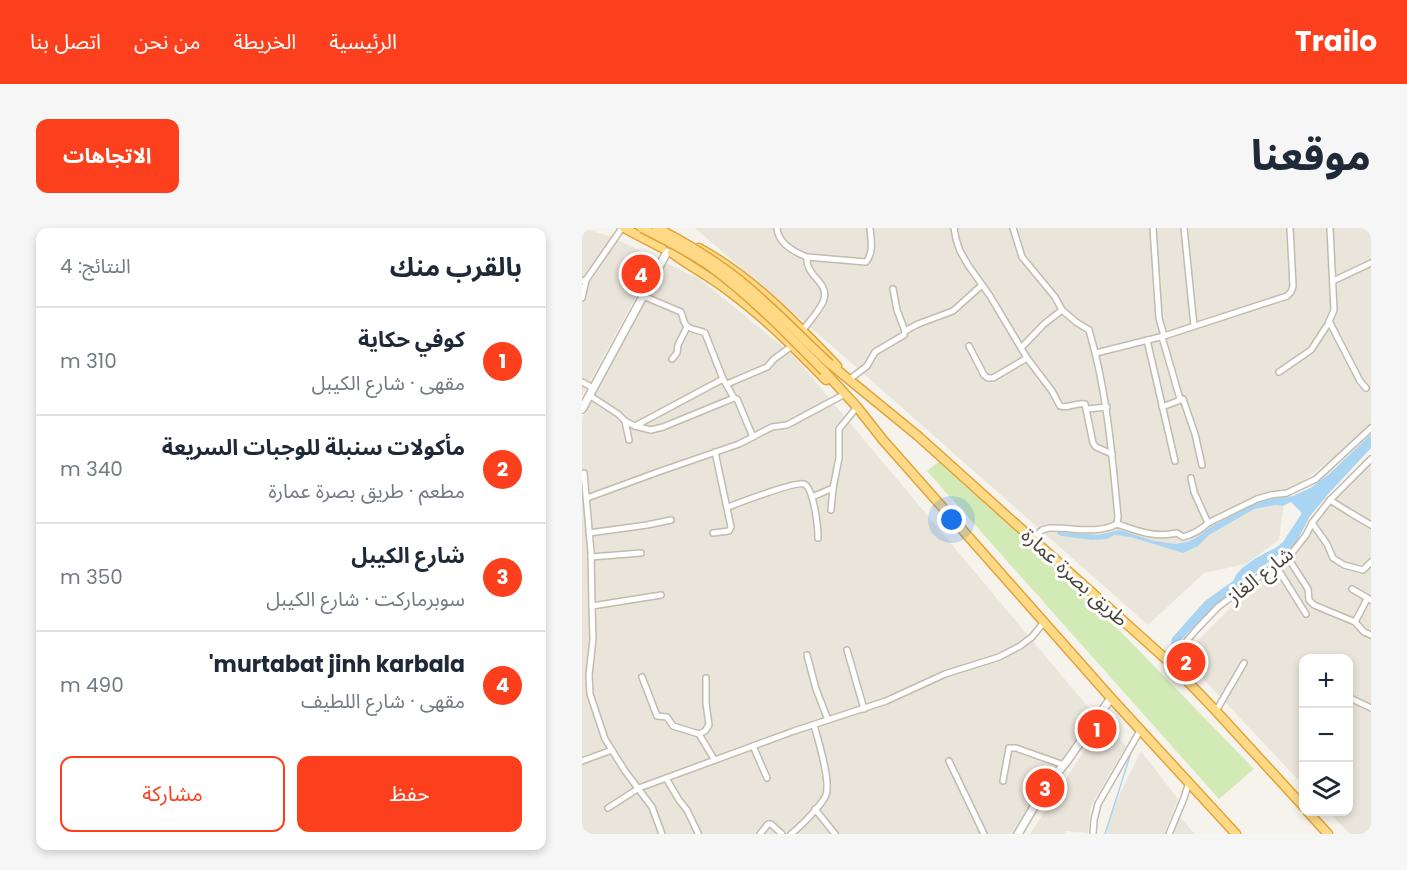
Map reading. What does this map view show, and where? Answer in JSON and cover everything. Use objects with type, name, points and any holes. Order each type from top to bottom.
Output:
[{"type":"highway","points":[[626,230],[639,231],[642,228],[700,260],[763,309],[827,368]]},
{"type":"highway","points":[[657,228],[703,254],[750,289],[827,368],[883,440],[1111,698],[1236,834]]},
{"type":"highway","points":[[626,230],[667,251],[744,302],[836,390],[845,394]]},
{"type":"highway","points":[[680,238],[727,264],[774,303],[849,379]]},
{"type":"highway","name":"طريق بصرة عمارة","points":[[827,368],[849,379],[918,436],[1169,662],[1299,802]]},
{"type":"highway","points":[[1312,816],[1328,834]]},
{"type":"street","points":[[777,228],[780,239],[798,254],[807,257],[866,262],[872,251],[870,228]]},
{"type":"street","points":[[954,228],[960,251],[1060,406],[1085,404],[1093,443],[1096,447],[1112,454]]},
{"type":"street","points":[[1013,228],[1022,257],[1056,297],[1062,310],[1089,330],[1107,407],[1117,524]]},
{"type":"street","points":[[1153,228],[1159,318],[1180,399],[1184,400],[1202,465]]},
{"type":"street","points":[[1184,228],[1194,326]]},
{"type":"street","points":[[1096,353],[1163,337],[1287,296],[1293,286],[1290,228]]},
{"type":"street","points":[[1279,372],[1311,350],[1334,310],[1330,228]]},
{"type":"street","points":[[582,298],[584,280],[626,230]]},
{"type":"street","points":[[582,408],[667,251]]},
{"type":"street","points":[[802,331],[825,299],[822,285],[808,269],[807,257]]},
{"type":"street","points":[[1333,281],[1371,263]]},
{"type":"street","points":[[849,379],[867,366],[876,352],[904,335],[905,331],[952,311],[982,285]]},
{"type":"street","points":[[893,289],[897,310],[905,331]]},
{"type":"street","points":[[643,296],[681,312],[687,327],[705,333],[725,382],[734,398],[737,399],[753,437]]},
{"type":"street","points":[[1021,348],[1044,324],[1062,310]]},
{"type":"street","points":[[1329,321],[1360,381],[1366,388]]},
{"type":"street","points":[[672,358],[677,353],[678,345],[687,327]]},
{"type":"street","points":[[1147,340],[1175,461]]},
{"type":"street","points":[[635,426],[725,382],[767,367],[792,346]]},
{"type":"street","points":[[969,346],[984,375],[988,378],[993,378],[1027,358]]},
{"type":"street","points":[[582,382],[593,388]]},
{"type":"street","points":[[587,498],[739,444],[772,428],[787,425],[845,394]]},
{"type":"street","points":[[589,395],[618,414],[625,422],[651,430],[734,398]]},
{"type":"street","points":[[1162,407],[1180,399]]},
{"type":"street","points":[[831,510],[839,458],[839,429],[857,406]]},
{"type":"street","points":[[1087,409],[1107,407]]},
{"type":"street","points":[[625,422],[629,440]]},
{"type":"street","points":[[1033,538],[1042,530],[1049,528],[1096,530],[1117,524],[1154,535],[1164,536],[1177,533],[1183,537],[1194,534],[1208,523],[1257,499],[1287,493],[1316,479],[1371,428]]},
{"type":"street","points":[[713,533],[731,529],[715,452]]},
{"type":"street","name":"شارع الغاز","points":[[1169,662],[1218,607],[1288,558],[1330,500],[1371,459]]},
{"type":"street","points":[[589,466],[583,474],[591,554],[593,639],[589,675],[590,694],[605,739],[652,807],[662,834]]},
{"type":"street","points":[[1191,478],[1194,492],[1208,523]]},
{"type":"street","points":[[728,507],[781,488],[804,484],[812,497],[819,538]]},
{"type":"street","points":[[812,497],[833,488]]},
{"type":"street","points":[[1330,500],[1371,525]]},
{"type":"street","points":[[589,533],[671,520]]},
{"type":"street","points":[[1312,523],[1327,544],[1333,558],[1338,562],[1363,570],[1371,562]]},
{"type":"street","points":[[582,553],[640,553]]},
{"type":"street","points":[[1288,558],[1308,589],[1309,600],[1314,605],[1355,621],[1364,632],[1371,635]]},
{"type":"street","points":[[1276,566],[1306,615]]},
{"type":"street","points":[[1352,589],[1369,600],[1355,621]]},
{"type":"street","points":[[592,606],[661,594]]},
{"type":"street","points":[[608,808],[639,788],[666,777],[814,724],[864,709],[945,674],[999,657],[1032,637],[1044,622]]},
{"type":"street","points":[[848,650],[864,709]]},
{"type":"street","points":[[807,655],[816,689],[828,720]]},
{"type":"street","points":[[1216,711],[1244,663]]},
{"type":"street","points":[[642,677],[657,716],[667,717],[673,726],[699,734],[714,759]]},
{"type":"street","points":[[699,734],[709,725],[706,678]]},
{"type":"street","points":[[1018,834],[1041,794],[1111,698]]},
{"type":"street","points":[[1353,699],[1371,708]]},
{"type":"street","points":[[791,834],[822,802],[826,794],[825,769],[814,724]]},
{"type":"street","points":[[1093,834],[1098,804],[1141,729]]},
{"type":"street","points":[[753,746],[767,778]]},
{"type":"street","points":[[1003,781],[1009,748],[1016,748],[1064,765]]},
{"type":"street","points":[[582,761],[612,750]]},
{"type":"street","points":[[949,760],[984,834]]},
{"type":"street","points":[[666,777],[687,810],[698,833]]},
{"type":"street","points":[[1169,834],[1189,782]]},
{"type":"street","points":[[815,809],[835,834]]},
{"type":"street","points":[[760,834],[768,824],[771,824],[782,834]]},
{"type":"shaded area","points":[[582,228],[609,236],[657,258],[582,396]]},
{"type":"shaded area","points":[[695,228],[1371,228],[1371,427],[1285,496],[1279,540],[1246,564],[1204,573],[1148,625]]},
{"type":"shaded area","points":[[666,263],[700,279],[793,355],[1093,713],[1015,834],[582,834],[582,418]]},
{"type":"shaded area","points":[[1371,455],[1371,826],[1366,834],[1350,834],[1333,816],[1353,816],[1353,654],[1299,654],[1299,781],[1182,656],[1257,581],[1299,545],[1342,486]]},
{"type":"shaded area","points":[[1103,722],[1126,746],[1091,806],[1088,833],[1066,831],[1064,834],[1030,834]]},
{"type":"shaded area","points":[[1141,751],[1178,799],[1164,834],[1106,834],[1111,812]]},
{"type":"shaded area","points":[[1179,816],[1195,834],[1173,834]]},
{"type":"green space","points":[[941,460],[1121,632],[1254,769],[1219,799],[927,471]]},
{"type":"water","points":[[1371,434],[1371,448],[1310,516],[1297,541],[1288,551],[1278,555],[1217,603],[1175,646],[1171,644],[1172,638],[1205,601],[1233,581],[1242,568],[1283,542],[1302,513],[1291,502],[1283,506],[1275,505],[1254,509],[1209,535],[1198,546],[1183,553],[1131,537],[1114,535],[1107,539],[1092,540],[1057,534],[1058,532],[1098,535],[1120,530],[1154,541],[1176,544],[1187,542],[1260,501],[1293,496],[1312,487]]},
{"type":"waterway","points":[[1105,834],[1130,756]]},
{"type":"place","name":"murtabat jinh karbala'","points":[[641,274]]},
{"type":"place","name":"مأكولات سنبلة للوجبات السريعة","points":[[1186,662]]},
{"type":"place","name":"كوفي حكاية","points":[[1097,729]]},
{"type":"place","name":"شارع الكيبل","points":[[1045,788]]}]
